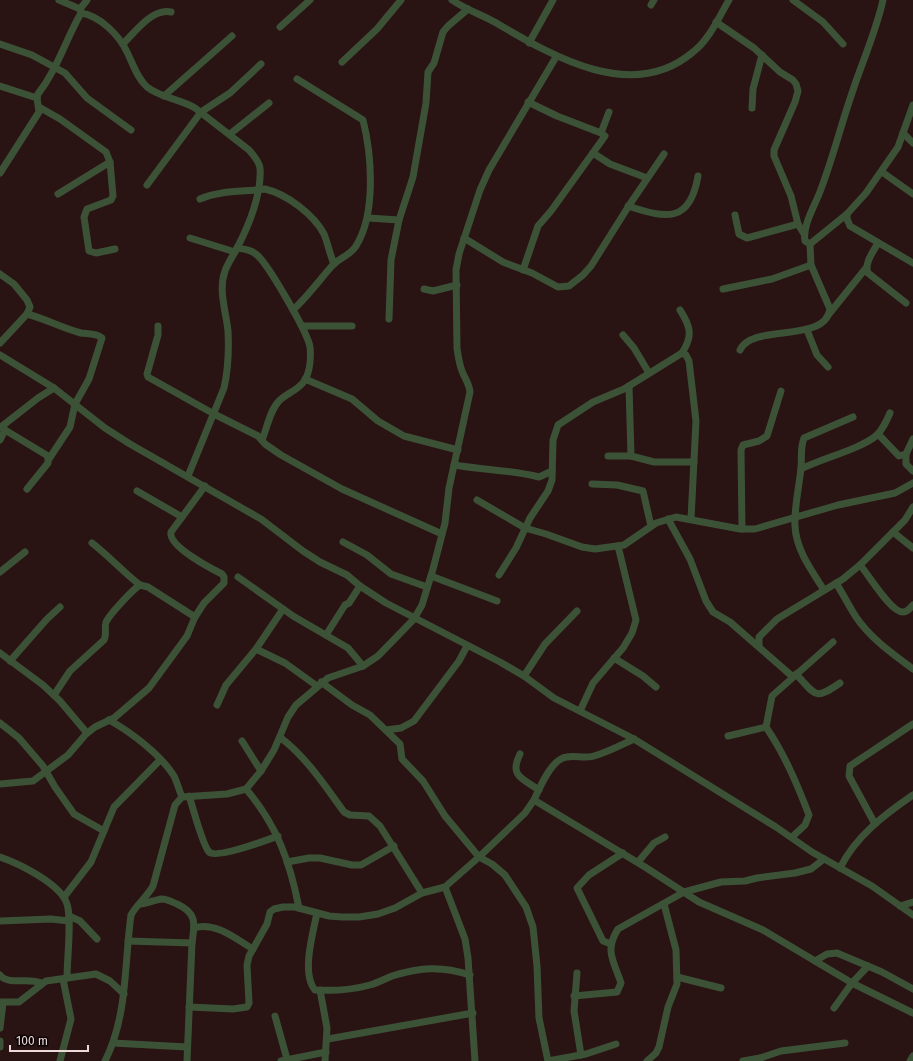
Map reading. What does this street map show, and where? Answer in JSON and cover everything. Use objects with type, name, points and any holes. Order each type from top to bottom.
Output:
[{"type":"street","points":[[59,0],[96,18],[123,44],[139,79],[152,90],[164,96],[185,102],[201,112],[230,134],[257,159],[260,167],[257,190],[248,226],[225,272],[223,283],[228,330],[227,374],[224,388],[188,476]]},
{"type":"street","points":[[0,173],[36,118],[40,107],[37,98],[56,67],[87,0]]},
{"type":"street","points":[[280,27],[310,0]]},
{"type":"street","points":[[342,62],[377,29],[401,0]]},
{"type":"street","points":[[452,0],[556,57],[600,71],[632,75],[646,75],[682,61],[700,47],[729,0]]},
{"type":"street","points":[[529,43],[552,0]]},
{"type":"street","points":[[793,0],[823,22],[843,44]]},
{"type":"street","points":[[810,244],[805,241],[805,226],[821,190],[852,93],[870,46],[883,0]]},
{"type":"street","points":[[458,18],[459,5]]},
{"type":"street","points":[[388,318],[391,260],[399,220],[413,177],[426,103],[428,72],[434,63],[443,32],[468,9]]},
{"type":"street","points":[[123,44],[152,16],[162,12],[171,12]]},
{"type":"street","points":[[716,22],[762,55],[780,72],[793,80],[798,91],[774,150],[774,156],[791,196],[798,224],[804,234]]},
{"type":"street","points":[[164,96],[232,36]]},
{"type":"street","points":[[0,44],[32,55],[56,67],[69,76],[88,98],[131,130]]},
{"type":"street","points":[[752,108],[752,89],[762,55]]},
{"type":"street","points":[[105,1061],[113,1043],[121,1015],[131,915],[147,897],[153,886],[175,805],[186,796],[227,794],[246,789],[261,771],[281,738],[288,716],[296,705],[319,684],[339,673],[363,666],[378,656],[414,619],[431,576],[442,534],[454,465],[470,392],[469,382],[462,371],[458,360],[456,270],[464,238],[480,190],[489,170],[556,57]]},
{"type":"street","points":[[146,185],[201,112],[230,93],[261,64]]},
{"type":"street","points":[[293,310],[309,296],[334,264],[348,256],[356,246],[368,218],[370,171],[363,120],[297,79]]},
{"type":"street","points":[[0,86],[37,98]]},
{"type":"street","points":[[523,270],[538,226],[551,211],[604,136],[601,133],[557,116],[528,102]]},
{"type":"street","points":[[230,134],[269,103]]},
{"type":"street","points":[[810,244],[847,214],[858,203],[882,172],[898,146],[913,105]]},
{"type":"street","points":[[40,107],[60,118],[106,152],[110,162],[113,196],[111,200],[87,209],[84,217],[89,251],[96,253],[115,249]]},
{"type":"street","points":[[601,133],[609,112]]},
{"type":"street","points":[[903,133],[913,142]]},
{"type":"street","points":[[593,153],[610,164],[647,178]]},
{"type":"street","points":[[464,238],[503,262],[523,270],[552,285],[563,287],[569,286],[583,275],[591,266],[628,206],[664,154]]},
{"type":"street","points":[[58,194],[110,162]]},
{"type":"street","points":[[882,172],[913,194]]},
{"type":"street","points":[[628,206],[646,212],[678,214],[683,211],[693,196],[698,176]]},
{"type":"street","points":[[200,199],[209,195],[226,192],[266,189],[282,196],[310,217],[324,234],[334,264]]},
{"type":"street","points":[[847,214],[847,220],[850,226],[913,263]]},
{"type":"street","points":[[735,215],[739,234],[747,238],[798,224]]},
{"type":"street","points":[[368,218],[399,220]]},
{"type":"street","points":[[190,238],[236,250],[250,251],[257,255],[293,310],[302,326],[310,346],[311,358],[305,379],[299,386],[279,401],[262,440]]},
{"type":"street","points":[[740,350],[742,345],[752,340],[786,332],[813,328],[829,314],[866,268],[878,243]]},
{"type":"street","points":[[810,244],[811,265],[830,309],[829,314]]},
{"type":"street","points":[[724,290],[772,279],[811,265]]},
{"type":"street","points":[[866,268],[868,274],[906,303]]},
{"type":"street","points":[[0,274],[14,284],[27,300],[30,307],[27,314],[0,343]]},
{"type":"street","points":[[424,289],[433,291],[457,286]]},
{"type":"street","points":[[499,575],[516,548],[525,528],[548,491],[552,471],[553,440],[558,425],[593,402],[629,386],[682,353],[689,342],[689,328],[687,320],[680,310]]},
{"type":"street","points":[[27,314],[82,333],[99,335],[102,338],[90,380],[75,404],[70,427],[27,489]]},
{"type":"street","points":[[158,326],[158,335],[147,374],[214,414],[238,424],[281,455],[342,489],[442,534]]},
{"type":"street","points":[[302,326],[352,326]]},
{"type":"street","points":[[807,330],[817,355],[828,368]]},
{"type":"street","points":[[623,335],[634,348],[649,373]]},
{"type":"street","points":[[682,353],[686,355],[689,361],[693,382],[696,421],[691,520]]},
{"type":"street","points":[[0,355],[54,388],[105,428],[130,444],[261,519],[320,562],[347,575],[360,586],[414,619],[524,676],[554,698],[634,739],[792,837],[824,859],[872,886],[913,915]]},
{"type":"street","points":[[305,379],[352,399],[378,421],[404,436],[458,450]]},
{"type":"street","points":[[629,386],[631,456]]},
{"type":"street","points":[[0,440],[2,428],[38,398],[54,388]]},
{"type":"street","points":[[742,529],[741,450],[743,445],[759,441],[766,436],[781,391]]},
{"type":"street","points":[[801,469],[821,459],[852,450],[878,434],[890,414]]},
{"type":"street","points":[[824,590],[804,558],[797,538],[795,518],[797,488],[801,469],[802,445],[804,438],[853,417]]},
{"type":"street","points":[[2,428],[26,441],[37,450],[48,456],[49,459]]},
{"type":"street","points":[[878,434],[899,456],[906,454]]},
{"type":"street","points":[[913,439],[906,454],[906,464],[913,471]]},
{"type":"street","points":[[608,456],[631,456],[654,462],[694,462]]},
{"type":"street","points":[[454,465],[539,477],[552,471]]},
{"type":"street","points":[[539,477],[548,491]]},
{"type":"street","points":[[477,500],[525,528],[582,547],[595,549],[624,545],[651,526],[676,517],[742,529],[755,529],[838,505],[895,493],[913,483]]},
{"type":"street","points":[[592,484],[617,485],[643,491],[651,526]]},
{"type":"street","points":[[0,784],[34,781],[48,772],[68,755],[87,733],[109,720],[149,688],[187,636],[195,617],[204,603],[224,583],[224,578],[172,541],[171,532],[205,486]]},
{"type":"street","points":[[137,491],[182,517]]},
{"type":"street","points":[[758,645],[759,636],[777,619],[836,583],[860,565],[905,520],[913,507]]},
{"type":"street","points":[[668,519],[690,559],[706,601],[713,612],[730,622],[813,692],[819,695],[824,694],[840,683]]},
{"type":"street","points":[[893,532],[913,548]]},
{"type":"street","points":[[343,542],[361,551],[391,574],[427,587]]},
{"type":"street","points":[[92,543],[105,553],[123,572],[140,585],[148,587],[195,617]]},
{"type":"street","points":[[580,711],[593,683],[632,633],[636,620],[618,546]]},
{"type":"street","points":[[0,572],[26,552]]},
{"type":"street","points":[[860,565],[896,610],[901,613],[906,612],[913,605]]},
{"type":"street","points":[[431,576],[497,601]]},
{"type":"street","points":[[238,577],[283,609],[348,648],[363,666]]},
{"type":"street","points":[[836,583],[857,618],[866,629],[897,658],[913,669]]},
{"type":"street","points":[[54,694],[70,671],[104,640],[106,636],[106,624],[109,617],[140,585]]},
{"type":"street","points":[[326,635],[345,605],[349,603],[360,586]]},
{"type":"street","points":[[10,661],[47,619],[60,607]]},
{"type":"street","points":[[217,705],[226,685],[256,649],[283,609]]},
{"type":"street","points":[[524,676],[545,644],[578,611]]},
{"type":"street","points":[[792,837],[805,825],[809,815],[790,767],[766,727],[772,696],[833,642]]},
{"type":"street","points":[[386,730],[401,728],[414,721],[421,714],[459,661],[467,646]]},
{"type":"street","points":[[256,649],[285,663],[370,715],[400,744],[402,759],[423,782],[444,816],[479,857],[492,864],[505,875],[526,907],[533,927],[538,972],[539,1018],[548,1061],[581,1055],[616,1044]]},
{"type":"street","points":[[0,653],[54,694],[87,733]]},
{"type":"street","points":[[614,658],[643,676],[656,687]]},
{"type":"street","points":[[109,720],[134,736],[160,760],[174,776],[186,796],[209,852],[215,854],[249,846],[278,836]]},
{"type":"street","points":[[0,723],[24,743],[48,772],[55,787],[74,814],[104,831]]},
{"type":"street","points":[[876,824],[849,776],[850,766],[913,724]]},
{"type":"street","points":[[728,736],[766,727]]},
{"type":"street","points":[[396,739],[401,728]]},
{"type":"street","points":[[281,738],[292,746],[314,771],[344,812],[350,815],[369,816],[374,819],[394,846],[422,893]]},
{"type":"street","points":[[189,1007],[237,1009],[247,1007],[249,1003],[247,965],[253,949],[267,924],[270,912],[274,909],[283,906],[299,908],[329,916],[359,917],[378,914],[395,908],[422,893],[445,887],[525,813],[557,761],[565,757],[582,758],[594,756],[634,739]]},
{"type":"street","points":[[242,742],[261,771]]},
{"type":"street","points":[[520,754],[515,764],[516,771],[520,778],[539,790]]},
{"type":"street","points":[[64,897],[91,862],[114,807],[160,760]]},
{"type":"street","points":[[246,789],[261,806],[278,836],[287,862],[299,908]]},
{"type":"street","points":[[840,868],[856,842],[913,795]]},
{"type":"street","points":[[534,800],[638,862],[699,902],[763,930],[852,982],[913,1013]]},
{"type":"street","points":[[638,862],[654,843],[665,837]]},
{"type":"street","points":[[287,862],[309,858],[320,858],[352,865],[361,865],[394,846]]},
{"type":"street","points":[[611,944],[603,941],[577,888],[589,875],[623,853]]},
{"type":"street","points":[[0,857],[29,870],[64,897],[69,918],[65,978],[71,1020],[60,1061]]},
{"type":"street","points":[[574,996],[617,992],[621,983],[610,950],[611,944],[618,929],[684,892],[721,882],[745,881],[811,869],[824,859]]},
{"type":"street","points":[[445,887],[465,939],[473,1013],[474,1061]]},
{"type":"street","points":[[140,904],[162,899],[189,911],[193,918],[194,928],[192,943],[187,1061]]},
{"type":"street","points":[[900,906],[913,902]]},
{"type":"street","points":[[647,1061],[659,1047],[668,1007],[675,993],[677,977],[676,950],[664,904]]},
{"type":"street","points":[[317,913],[310,950],[308,974],[310,985],[315,990],[333,991],[371,985],[393,976],[434,968],[453,970],[470,975]]},
{"type":"street","points":[[0,921],[69,918],[80,921],[97,939]]},
{"type":"street","points":[[194,928],[202,926],[221,930],[253,949]]},
{"type":"street","points":[[128,941],[192,943]]},
{"type":"street","points":[[815,961],[827,954],[837,953],[868,966],[913,989]]},
{"type":"street","points":[[834,1008],[852,982],[868,966]]},
{"type":"street","points":[[577,973],[574,1011],[581,1055]]},
{"type":"street","points":[[0,1028],[1,1002],[19,1002],[41,983],[46,981],[96,974],[110,981],[124,994]]},
{"type":"street","points":[[0,975],[7,980],[31,980],[41,983]]},
{"type":"street","points":[[677,977],[721,988]]},
{"type":"street","points":[[320,990],[328,1039],[325,1061]]},
{"type":"street","points":[[328,1039],[473,1013]]},
{"type":"street","points":[[275,1016],[284,1060],[326,1052]]},
{"type":"street","points":[[0,1041],[0,1047]]},
{"type":"street","points":[[113,1043],[187,1047]]},
{"type":"street","points":[[743,1061],[760,1060],[781,1052],[845,1043]]},
{"type":"street","points":[[910,1061],[913,1056]]}]
